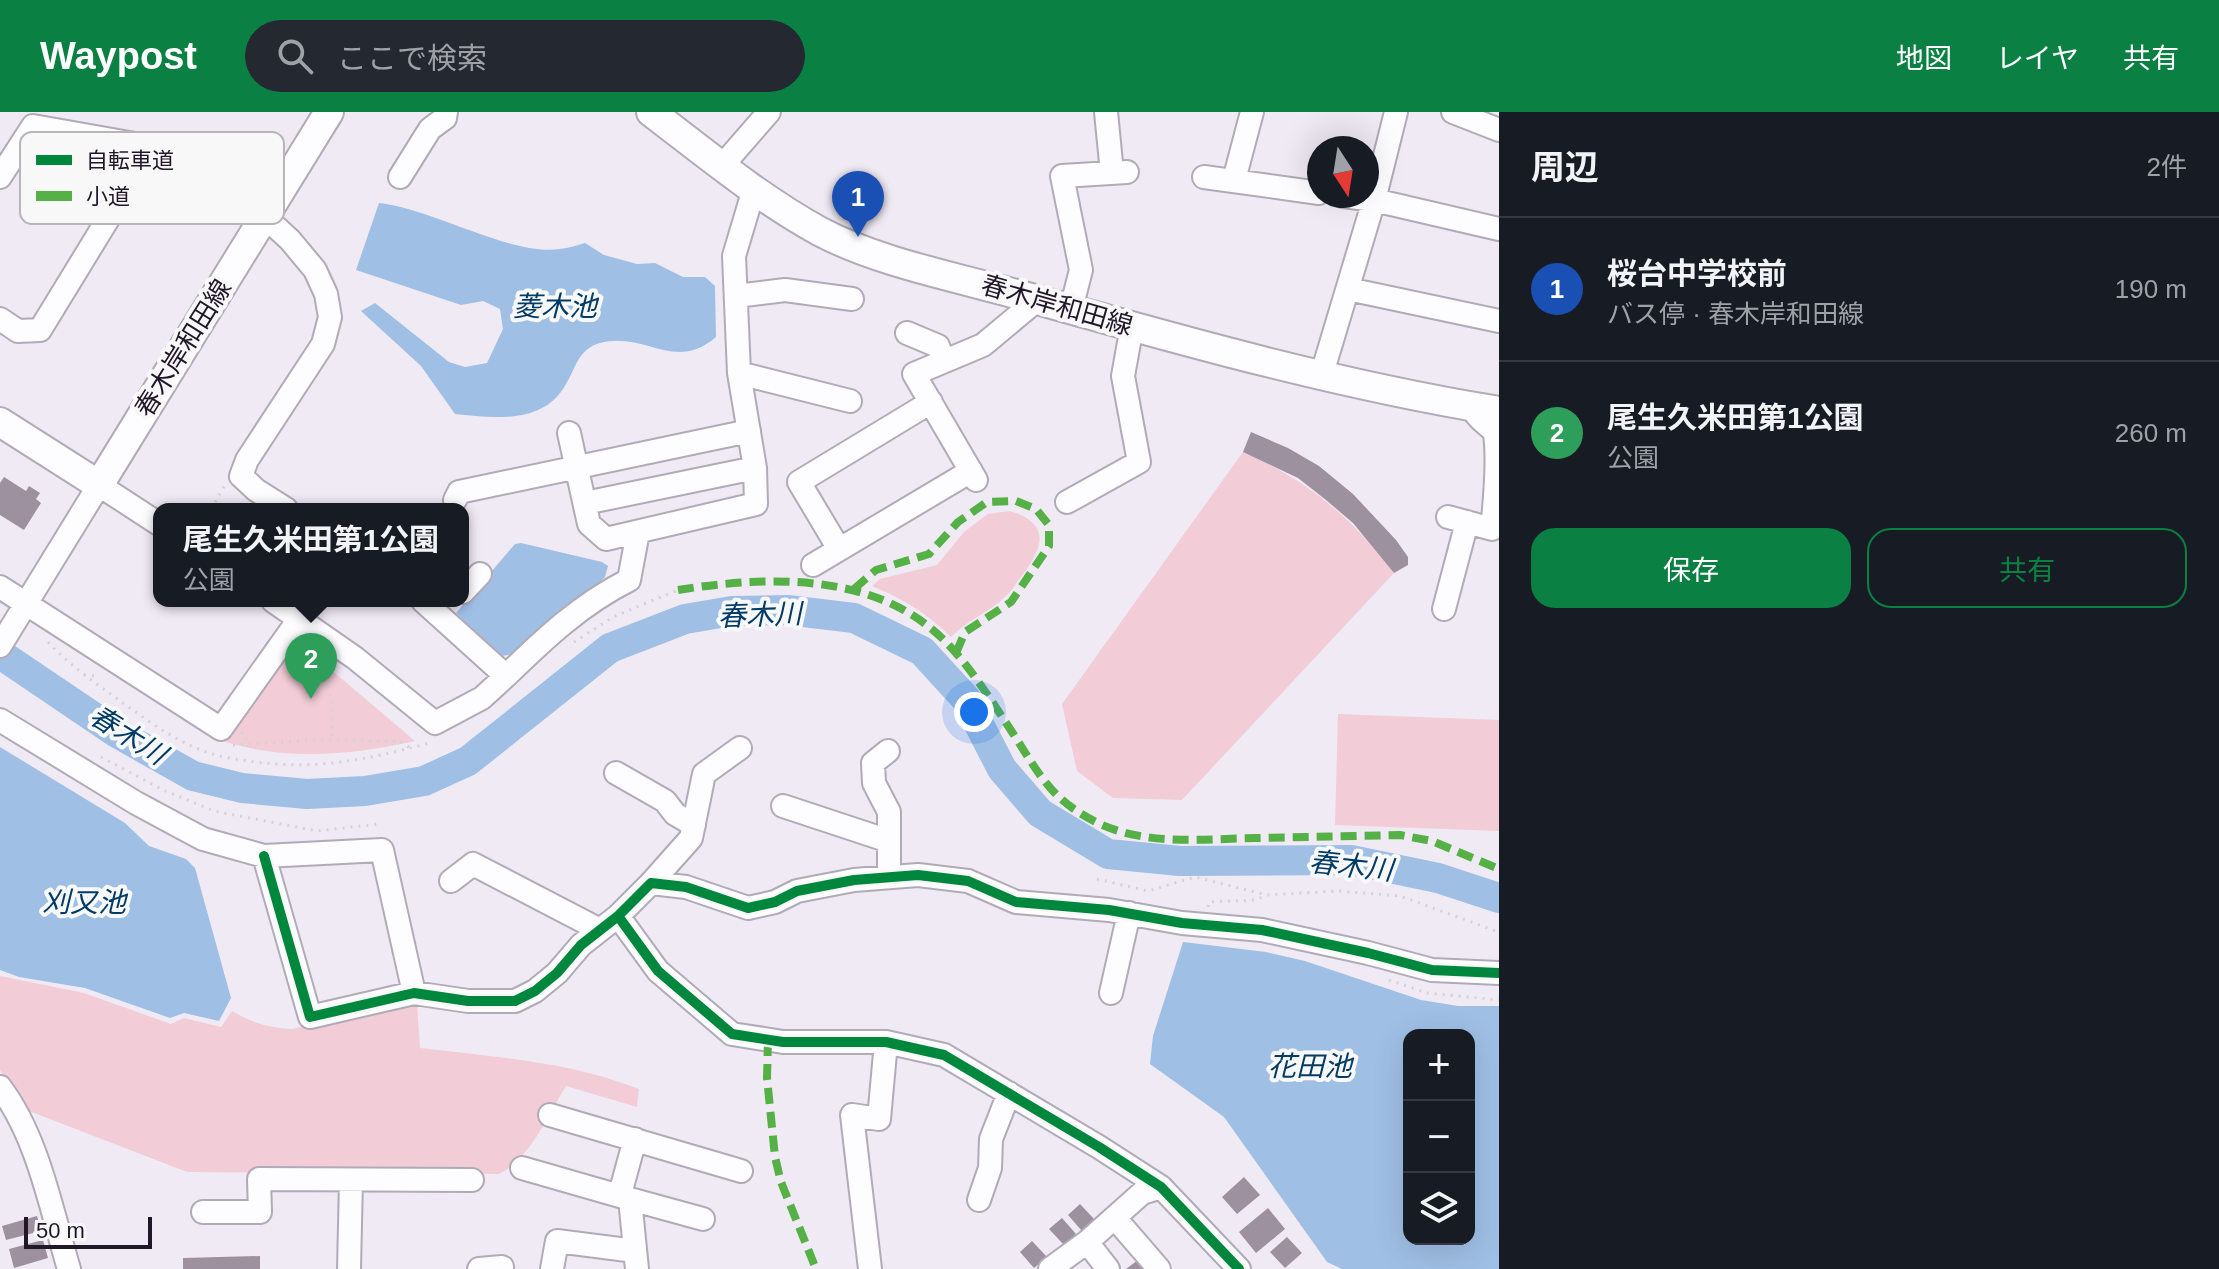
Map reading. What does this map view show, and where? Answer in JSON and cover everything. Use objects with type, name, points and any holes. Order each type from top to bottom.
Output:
[{"type":"main road","name":"春木岸和田線","points":[[284,184],[329,112]]},
{"type":"main road","name":"春木岸和田線","points":[[651,112],[754,189],[821,231],[855,247],[1321,377],[1499,411]]},
{"type":"main road","name":"春木岸和田線","points":[[99,485],[259,224]]},
{"type":"main road","points":[[0,422],[99,485]]},
{"type":"street","points":[[400,177],[430,129],[445,118],[446,112]]},
{"type":"street","points":[[722,166],[769,112]]},
{"type":"street","points":[[1071,309],[1081,270],[1062,176],[1120,172],[1106,112]]},
{"type":"street","points":[[1234,180],[1252,112]]},
{"type":"street","points":[[1379,180],[1396,112]]},
{"type":"street","points":[[1453,112],[1499,130]]},
{"type":"street","points":[[32,119],[88,132]]},
{"type":"street","points":[[0,177],[20,141]]},
{"type":"street","points":[[1204,177],[1307,191]]},
{"type":"street","points":[[569,433],[589,524],[606,539],[756,504],[755,468],[739,373],[734,256],[754,189]]},
{"type":"street","points":[[1379,201],[1499,229]]},
{"type":"street","points":[[1321,377],[1372,208]]},
{"type":"street","points":[[0,319],[18,331],[40,330],[105,224]]},
{"type":"street","points":[[273,224],[315,270],[326,294],[330,317],[323,344],[247,460],[241,476],[277,503]]},
{"type":"street","points":[[1348,289],[1499,321]]},
{"type":"street","points":[[736,296],[785,290],[852,299]]},
{"type":"street","points":[[813,565],[974,475],[914,374],[983,345],[1037,300]]},
{"type":"street","points":[[1067,502],[1139,462],[1123,376],[1132,326]]},
{"type":"street","points":[[907,333],[938,346],[944,361]]},
{"type":"street","points":[[739,373],[850,401]]},
{"type":"street","points":[[839,549],[799,482],[931,402]]},
{"type":"street","points":[[1444,609],[1458,520],[1492,529],[1499,466],[1495,436],[1491,429],[1477,420],[1471,406]]},
{"type":"street","points":[[455,500],[459,492],[749,431]]},
{"type":"street","points":[[585,503],[755,468]]},
{"type":"street","points":[[3,641],[99,485],[153,520]]},
{"type":"street","points":[[282,607],[355,658],[433,732],[482,698],[563,622],[591,601],[629,580],[638,532]]},
{"type":"street","points":[[469,586],[480,574]]},
{"type":"street","points":[[0,587],[221,729],[299,619]]},
{"type":"street","points":[[448,608],[506,676]]},
{"type":"street","points":[[0,720],[136,803],[203,839],[264,856],[382,850],[414,993]]},
{"type":"street","points":[[264,856],[310,1017],[414,993],[468,1001],[515,1001],[535,991],[557,973],[581,945],[651,883],[691,838],[704,774],[740,748]]},
{"type":"street","points":[[888,751],[873,763],[874,783],[889,812],[889,877]]},
{"type":"street","points":[[616,773],[665,801],[675,814],[694,825]]},
{"type":"street","points":[[783,806],[889,841]]},
{"type":"street","points":[[451,881],[473,864],[514,896],[609,923],[658,971],[732,1034],[783,1042],[886,1042],[944,1055],[1161,1187],[1230,1266]]},
{"type":"street","points":[[651,883],[686,887],[748,908],[775,902],[797,891],[854,880],[918,875],[968,881],[1016,902],[1262,930],[1432,970],[1499,973]]},
{"type":"street","points":[[1111,993],[1129,913]]},
{"type":"street","points":[[870,1269],[852,1115],[879,1119],[886,1042]]},
{"type":"street","points":[[0,1087],[13,1104],[29,1137],[69,1269]]},
{"type":"street","points":[[979,1200],[990,1168],[991,1139],[1009,1093]]},
{"type":"street","points":[[550,1115],[741,1171]]},
{"type":"street","points":[[552,1269],[557,1241],[636,1260],[625,1197],[635,1139]]},
{"type":"street","points":[[522,1168],[703,1219]]},
{"type":"street","points":[[203,1212],[260,1212],[259,1179],[472,1180]]},
{"type":"street","points":[[349,1269],[351,1180]]},
{"type":"street","points":[[1050,1269],[1087,1242],[1142,1193],[1161,1187]]},
{"type":"street","points":[[1115,1218],[1159,1269]]},
{"type":"street","points":[[1087,1242],[1108,1269]]},
{"type":"street","points":[[479,1269],[502,1267]]},
{"type":"path","points":[[215,503],[227,482],[241,476]]},
{"type":"path","points":[[574,642],[615,616],[678,590]]},
{"type":"path","points":[[299,619],[300,670],[317,675],[329,687],[332,740]]},
{"type":"path","points":[[45,640],[84,675],[156,727],[203,751],[222,756],[271,765],[321,766],[346,763],[433,732]]},
{"type":"path","points":[[100,756],[161,789],[214,811],[317,831],[379,824]]},
{"type":"path","points":[[1097,879],[1148,891],[1195,877],[1267,895],[1338,891],[1400,896],[1499,932]]},
{"type":"shaded area","points":[[1243,452],[1288,475],[1327,502],[1362,535],[1394,573],[1182,800],[1113,798],[1077,771],[1062,704]]},
{"type":"shaded area","points":[[1010,511],[1023,516],[1038,530],[1040,538],[1034,556],[1008,594],[951,637],[914,607],[872,586],[880,579],[937,565],[964,532],[988,514]]},
{"type":"shaded area","points":[[298,648],[309,651],[415,741],[368,750],[320,754],[273,752],[226,742],[287,656]]},
{"type":"shaded area","points":[[1338,714],[1499,720],[1499,831],[1335,825]]},
{"type":"shaded area","points":[[0,976],[84,993],[171,1024],[184,1018],[221,1027],[232,1011],[261,1024],[292,1029],[417,1002],[420,1048],[531,1061],[586,1072],[639,1089],[637,1107],[566,1086],[530,1147],[499,1174],[187,1172],[24,1109],[0,1070]]},
{"type":"water","name":"菱木池","points":[[379,203],[401,207],[518,246],[560,249],[585,243],[604,255],[637,264],[655,263],[683,277],[705,277],[715,286],[716,337],[701,347],[673,352],[632,342],[600,343],[582,354],[566,384],[545,407],[516,416],[455,414],[421,366],[361,311],[375,303],[449,362],[465,367],[487,363],[503,329],[500,309],[483,301],[461,305],[356,270]]},
{"type":"water","points":[[515,544],[602,562],[608,566],[605,577],[594,588],[551,618],[515,654],[501,656],[456,613],[461,607],[469,607],[469,598]]},
{"type":"water","name":"刈又池","points":[[0,747],[125,823],[149,846],[186,859],[195,868],[231,998],[219,1021],[184,1013],[170,1018],[85,988],[19,977],[0,970]]},
{"type":"water","name":"花田池","points":[[1183,942],[1266,952],[1305,961],[1421,1000],[1458,1006],[1499,1006],[1499,1269],[1342,1269],[1327,1262],[1224,1117],[1150,1064],[1153,1036]]},
{"type":"building","points":[[1251,432],[1319,466],[1353,494],[1396,540],[1408,557],[1408,565],[1394,573],[1353,523],[1326,500],[1298,478],[1243,452]]},
{"type":"building","points":[[4,477],[26,491],[29,486],[40,493],[36,499],[41,503],[24,530],[0,515],[0,483]]},
{"type":"building","points":[[1244,1177],[1260,1195],[1237,1214],[1222,1197]]},
{"type":"building","points":[[1080,1204],[1095,1220],[1082,1231],[1068,1215]]},
{"type":"building","points":[[1268,1208],[1285,1229],[1256,1253],[1239,1232]]},
{"type":"building","points":[[37,1216],[41,1231],[6,1240],[2,1226]]},
{"type":"building","points":[[1062,1218],[1076,1234],[1064,1245],[1049,1229]]},
{"type":"building","points":[[1287,1237],[1302,1253],[1285,1268],[1270,1252]]},
{"type":"building","points":[[43,1240],[48,1258],[14,1268],[9,1249]]},
{"type":"building","points":[[1032,1241],[1047,1257],[1034,1268],[1020,1252]]},
{"type":"building","points":[[260,1256],[260,1269],[183,1269],[183,1258]]},
{"type":"building","points":[[1142,1257],[1150,1269],[1126,1269]]},
{"type":"waterway","name":"春木川","points":[[0,654],[117,733],[193,776],[242,788],[307,794],[365,791],[424,781],[468,761],[610,648],[685,619],[732,611],[787,610],[854,618],[922,651],[966,699],[1002,769],[1040,813],[1108,854],[1180,861],[1351,860],[1438,878],[1499,898]]},
{"type":"marked path","points":[[854,589],[876,570],[929,554],[958,522],[987,502],[1016,501],[1036,509],[1049,525],[1049,546],[1011,602],[965,632],[956,653]]},
{"type":"marked path","points":[[678,590],[775,581],[808,583],[840,587],[901,608],[940,636],[964,662],[1049,787],[1084,815],[1119,831],[1177,840],[1400,835],[1432,841],[1499,869]]},
{"type":"marked path","points":[[768,1040],[767,1078],[775,1157],[781,1182],[816,1269]]},
{"type":"cycle path","points":[[264,856],[310,1017],[414,993],[468,1001],[515,1001],[535,991],[557,973],[581,945],[618,916],[651,883],[686,887],[748,908],[775,902],[797,891],[854,880],[918,875],[968,881],[1016,902],[1109,910],[1182,923],[1262,930],[1432,970],[1499,973]]},
{"type":"cycle path","points":[[618,916],[658,971],[732,1034],[783,1042],[886,1042],[944,1055],[1161,1187],[1239,1269]]},
{"type":"place","name":"桜台中学校前","points":[[858,237]]},
{"type":"place","name":"尾生久米田第1公園","points":[[311,699]]}]
